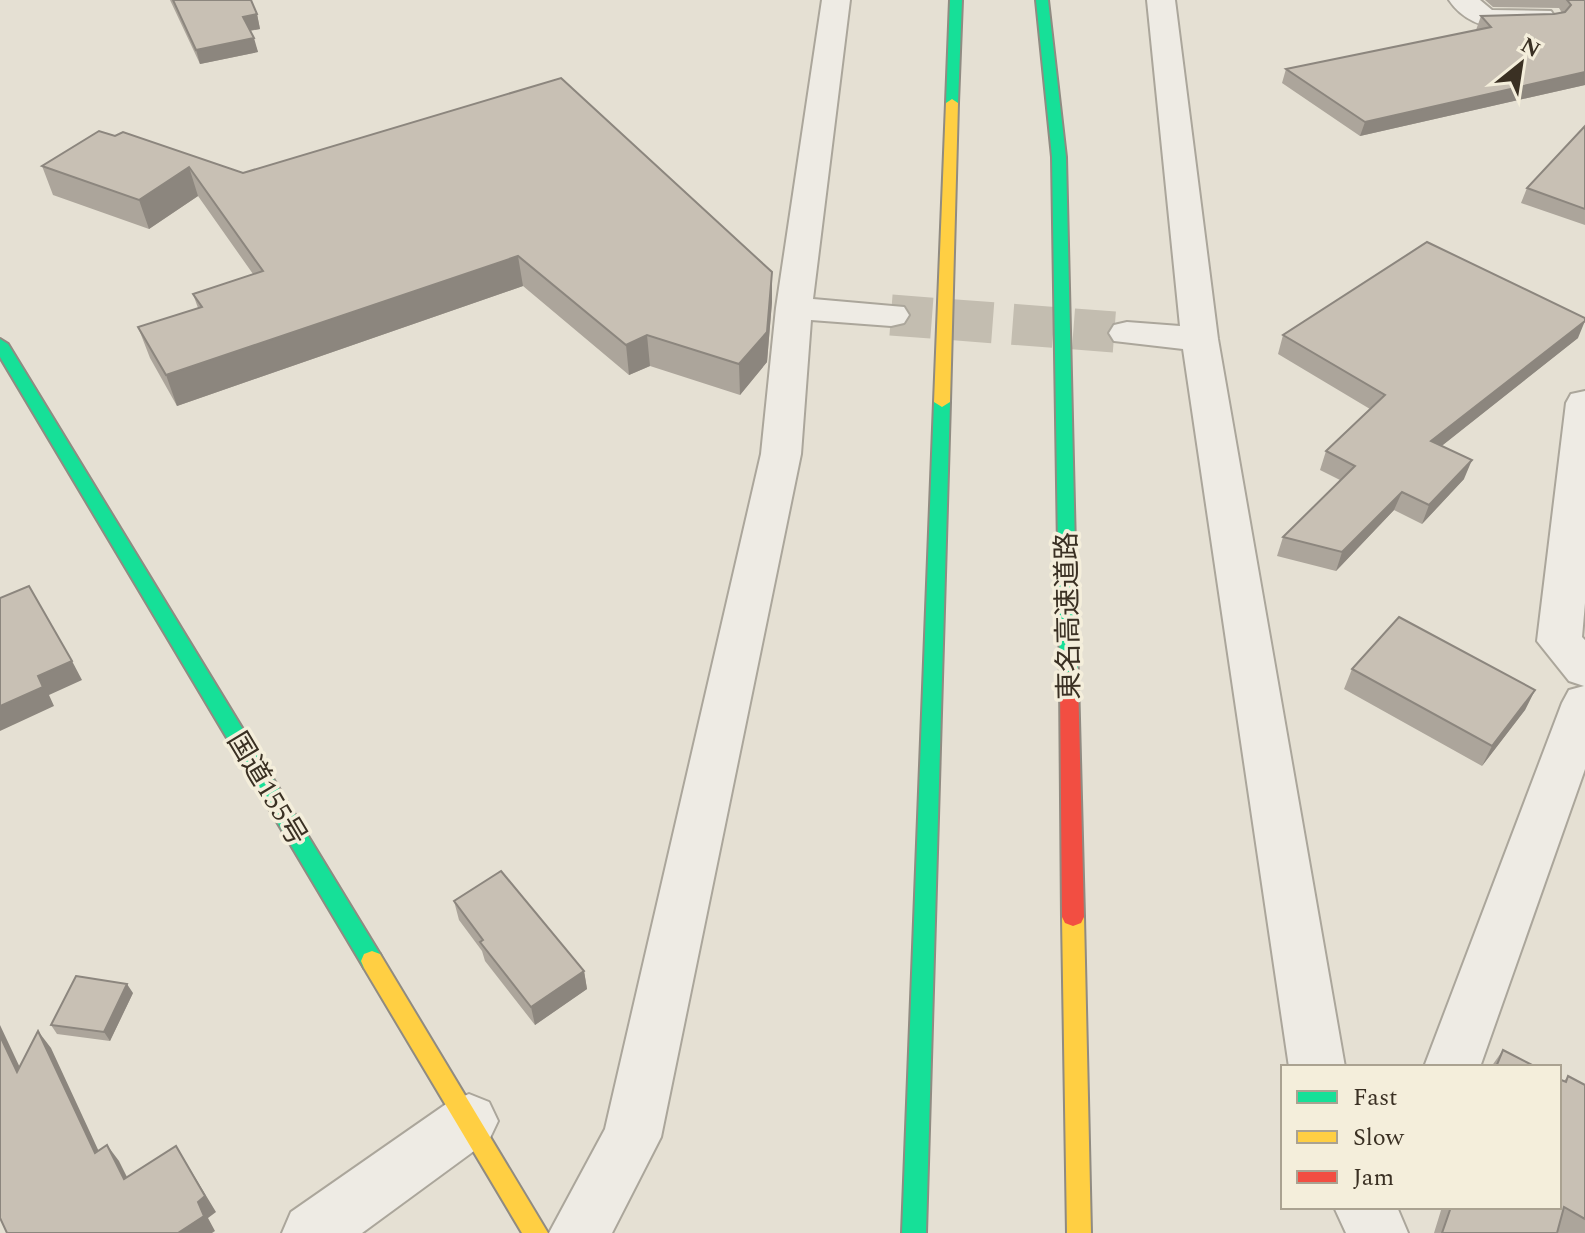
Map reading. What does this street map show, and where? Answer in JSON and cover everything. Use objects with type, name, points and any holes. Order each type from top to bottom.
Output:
[{"type":"highway","points":[[914,1233],[956,0]]},
{"type":"highway","name":"東名高速道路","points":[[1042,0],[1059,157],[1076,1158],[1081,1233]]},
{"type":"highway","name":"国道155号","points":[[0,344],[536,1233]]},
{"type":"street","points":[[579,1233],[632,1137],[781,454],[794,308],[836,0]]},
{"type":"street","points":[[1161,0],[1200,339],[1317,1065]]},
{"type":"street","points":[[1463,0],[1485,19],[1549,17]]},
{"type":"street","points":[[794,308],[891,315]]},
{"type":"street","points":[[1127,333],[1200,339]]},
{"type":"street","points":[[1585,403],[1559,641],[1585,669]]},
{"type":"street","points":[[1453,1065],[1585,703]]},
{"type":"street","points":[[312,1233],[469,1121]]},
{"type":"street","points":[[1365,1209],[1378,1233]]},
{"type":"street","points":[[1392,1233],[1400,1209]]},
{"type":"building","points":[[173,0],[251,0],[257,14],[243,17],[254,38],[196,50]]},
{"type":"building","points":[[1567,0],[1585,0],[1585,72],[1365,122],[1286,69],[1491,27],[1481,16],[1565,12],[1571,5]]},
{"type":"building","points":[[561,78],[772,272],[767,332],[739,364],[647,335],[626,345],[518,256],[166,375],[138,327],[202,307],[193,294],[263,271],[189,167],[139,200],[42,166],[99,131],[115,136],[123,132],[243,173]]},
{"type":"building","points":[[1585,126],[1585,209],[1527,188]]},
{"type":"building","points":[[1427,242],[1585,318],[1585,321],[1431,441],[1472,460],[1429,505],[1402,492],[1342,552],[1283,537],[1355,466],[1326,451],[1385,395],[1283,335]]},
{"type":"building","points":[[29,586],[72,661],[38,676],[43,687],[0,706],[0,598]]},
{"type":"building","points":[[1399,617],[1535,690],[1492,746],[1352,669]]},
{"type":"building","points":[[501,871],[584,971],[531,1007],[480,942],[483,940],[454,901]]},
{"type":"building","points":[[76,976],[127,984],[104,1032],[51,1025]]},
{"type":"building","points":[[38,1031],[95,1153],[107,1145],[124,1179],[176,1146],[205,1196],[198,1202],[204,1216],[178,1233],[7,1233],[0,1218],[0,1036],[17,1072]]},
{"type":"building","points":[[1503,1050],[1532,1065],[1497,1065]]},
{"type":"building","points":[[1568,1076],[1585,1085],[1585,1219],[1564,1207],[1557,1233],[1442,1233],[1450,1209],[1561,1209],[1561,1080],[1566,1082]]},
{"type":"tunnel","points":[[891,315],[1127,333]]},
{"type":"traffic: fast","points":[[952,103],[956,0]]},
{"type":"traffic: fast","points":[[1042,0],[1059,157],[1069,679]]},
{"type":"traffic: fast","points":[[0,344],[372,961]]},
{"type":"traffic: fast","points":[[914,1233],[942,402]]},
{"type":"traffic: slow","points":[[942,402],[952,103]]},
{"type":"traffic: slow","points":[[1073,917],[1079,1233]]},
{"type":"traffic: slow","points":[[372,961],[536,1233]]},
{"type":"traffic: jam","points":[[1069,679],[1073,917]]}]
